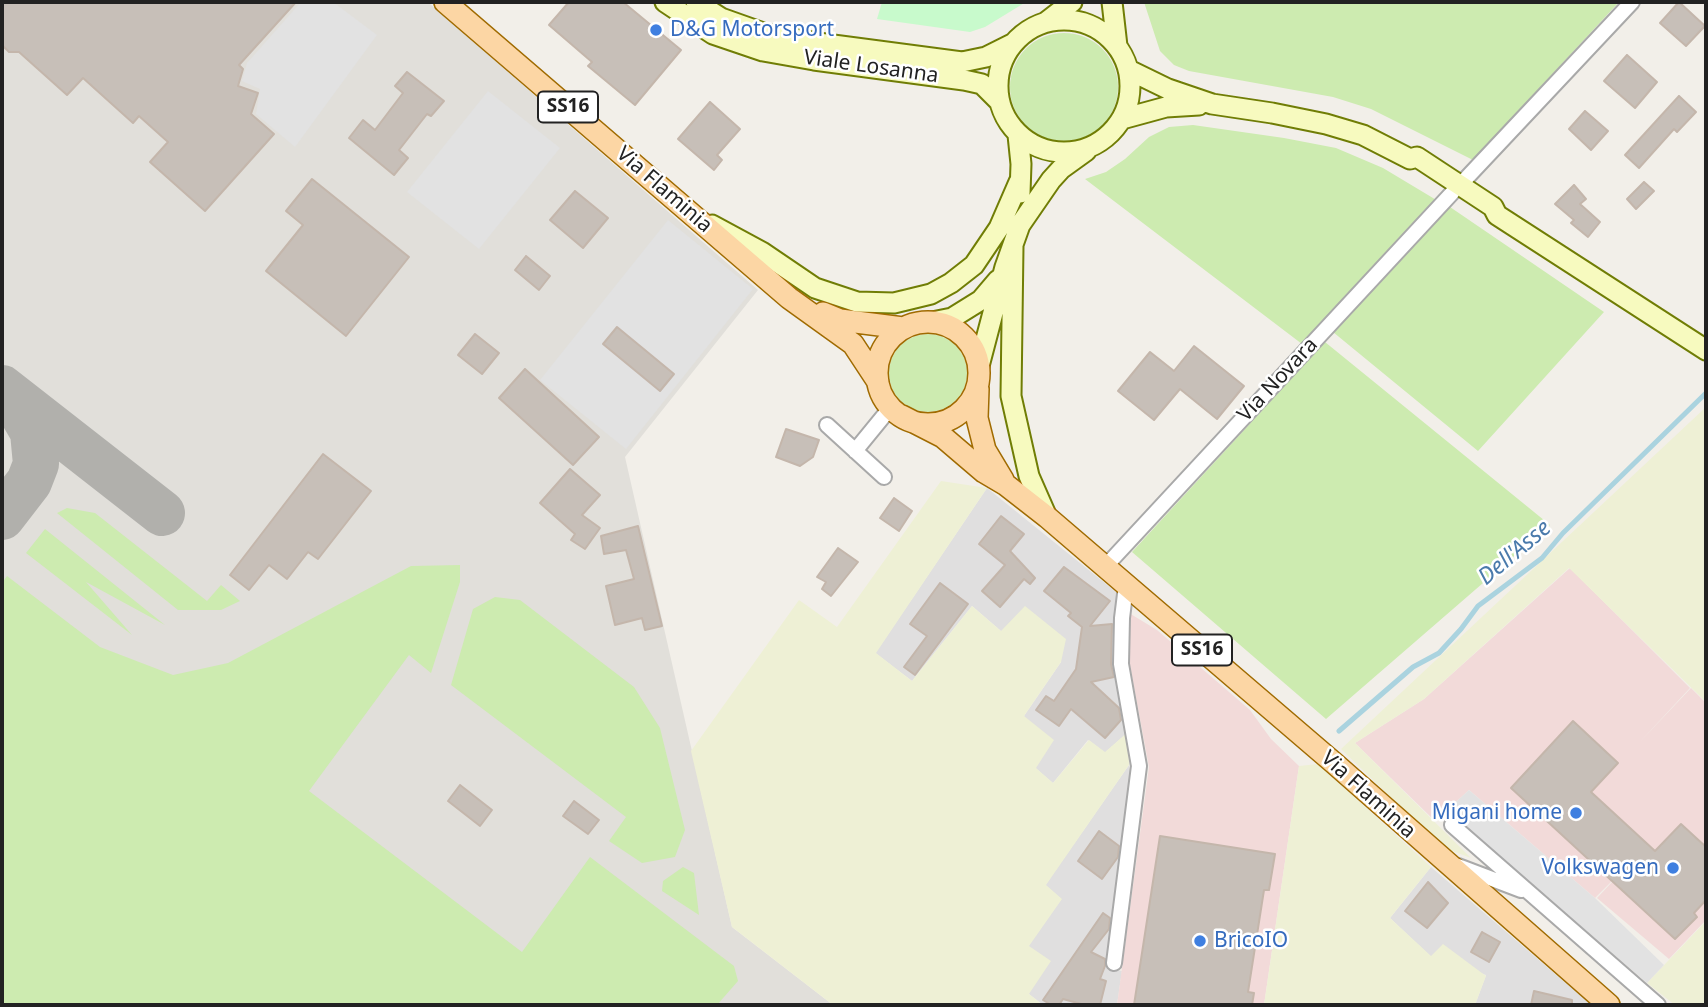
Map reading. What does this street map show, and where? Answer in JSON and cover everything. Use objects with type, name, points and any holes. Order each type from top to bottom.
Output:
[{"type":"main road","name":"Via Flaminia","points":[[445,2],[789,298],[853,344],[878,382]]},
{"type":"main road","name":"Viale Losanna","points":[[664,2],[713,34],[763,51],[964,80],[982,84],[999,101]]},
{"type":"main road","name":"Viale Losanna","points":[[696,2],[722,18],[766,34],[818,43],[962,62],[986,57],[1012,44]]},
{"type":"main road","points":[[1072,2],[1046,22],[1027,30],[1012,44],[1005,54],[998,77],[999,101],[1003,113],[1018,135],[1038,147],[1060,153],[1084,150],[1094,145]]},
{"type":"main road","points":[[1112,2],[1117,46]]},
{"type":"main road","points":[[1005,267],[973,397],[967,406],[942,422],[921,423],[896,412],[885,400],[878,382],[880,355],[889,340],[903,328],[952,318],[981,300],[995,286],[1005,267],[1020,225],[1061,169],[1114,130],[1122,119],[1130,95],[1129,70],[1117,46],[1108,36],[1085,23],[1072,20],[1046,22]]},
{"type":"main road","points":[[1129,70],[1168,89],[1212,104],[1326,124],[1363,135],[1410,159],[1417,157],[1456,189],[1493,207],[1497,215],[1706,350]]},
{"type":"main road","points":[[1122,119],[1166,107],[1212,104]]},
{"type":"main road","points":[[1018,135],[1021,164],[1020,225]]},
{"type":"main road","points":[[691,213],[762,253],[815,288],[857,302],[894,303],[931,294],[974,265],[999,228],[1019,183]]},
{"type":"main road","points":[[1013,246],[1011,396],[1029,476],[1047,517]]},
{"type":"main road","points":[[789,298],[840,320],[903,328]]},
{"type":"main road","points":[[932,322],[951,327],[967,339],[973,347],[979,372]]},
{"type":"main road","name":"Via Flaminia","points":[[979,372],[976,418],[985,450],[1006,485]]},
{"type":"main road","name":"Via Flaminia","points":[[896,412],[943,437],[984,472],[1006,485],[1047,517],[1316,748],[1440,859],[1588,998],[1609,1005]]},
{"type":"street","name":"Via Novara","points":[[1104,568],[1632,2]]},
{"type":"street","points":[[855,451],[896,412]]},
{"type":"street","points":[[827,425],[884,477]]},
{"type":"street","points":[[1114,963],[1139,766],[1121,664],[1126,586]]},
{"type":"street","points":[[1452,825],[1658,1005]]},
{"type":"street","points":[[1440,859],[1532,894]]},
{"type":"shaded area","points":[[2,2],[430,4],[758,290],[625,457],[732,927],[833,1005],[2,1005]]},
{"type":"shaded area","points":[[301,2],[333,2],[377,35],[295,147],[256,114],[260,89],[242,81],[247,63]]},
{"type":"shaded area","points":[[488,91],[560,148],[479,249],[407,192]]},
{"type":"shaded area","points":[[668,220],[753,289],[626,449],[540,380]]},
{"type":"shaded area","points":[[987,488],[1116,592],[1116,682],[1128,732],[1105,753],[1088,740],[1053,783],[1035,768],[1024,716],[1061,662],[1001,631],[972,606],[912,681],[875,653]]},
{"type":"shaded area","points":[[1570,568],[1690,688],[1638,744],[1691,688],[1706,703],[1706,920],[1669,959],[1597,898],[1628,865],[1595,898],[1469,790],[1435,821],[1355,743],[1424,699]]},
{"type":"shaded area","points":[[1129,613],[1157,630],[1250,710],[1271,739],[1299,766],[1264,1005],[1117,1005],[1149,767],[1128,655]]},
{"type":"shaded area","points":[[1129,765],[1131,778],[1108,968],[1122,971],[1117,1005],[1043,1005],[1029,994],[1028,946],[1061,899],[1045,885]]},
{"type":"shaded area","points":[[1469,790],[1595,898],[1664,965],[1647,983],[1446,811]]},
{"type":"shaded area","points":[[1431,867],[1591,1005],[1475,1005],[1486,975],[1431,957],[1390,918]]},
{"type":"green space","points":[[882,2],[1026,2],[985,27],[970,32],[877,19]]},
{"type":"green space","points":[[1144,2],[1619,2],[1473,160],[1371,109],[1333,97],[1189,71],[1174,65],[1160,51]]},
{"type":"green space","points":[[1064,33],[1085,37],[1102,49],[1114,66],[1118,87],[1114,108],[1102,125],[1085,137],[1064,141],[1043,137],[1026,125],[1014,108],[1010,87],[1014,66],[1026,49],[1043,37]]},
{"type":"green space","points":[[1193,125],[1336,148],[1383,168],[1438,201],[1302,344],[1085,179],[1106,172],[1149,137],[1169,127]]},
{"type":"green space","points":[[1450,207],[1604,312],[1478,451],[1333,332]]},
{"type":"green space","points":[[928,334],[943,337],[956,345],[964,358],[967,373],[964,388],[956,401],[943,409],[928,412],[913,409],[900,401],[892,388],[889,373],[892,358],[900,345],[913,337]]},
{"type":"green space","points":[[1325,342],[1550,525],[1326,719],[1132,552]]},
{"type":"green space","points":[[1706,407],[1706,702],[1569,568],[1424,699],[1355,743],[1471,858],[1442,847],[1341,749]]},
{"type":"green space","points":[[941,481],[987,488],[876,653],[912,681],[972,606],[1001,631],[1025,606],[1066,639],[1061,662],[1024,716],[1054,740],[1036,768],[1053,783],[1089,740],[1105,752],[1128,732],[1129,765],[1046,885],[1062,899],[1029,946],[1051,961],[1029,994],[1043,1005],[833,1005],[732,927],[691,751],[799,600],[837,627]]},
{"type":"green space","points":[[67,508],[95,513],[207,601],[221,585],[240,601],[221,610],[178,610],[57,513]]},
{"type":"green space","points":[[45,529],[165,625],[86,582],[132,635],[26,553]]},
{"type":"green space","points":[[460,565],[460,582],[431,673],[409,655],[309,791],[522,952],[590,857],[734,966],[738,981],[717,1005],[2,1005],[2,583],[7,576],[100,647],[173,675],[228,663],[411,566]]},
{"type":"green space","points":[[495,597],[520,600],[634,687],[660,728],[685,830],[675,857],[642,863],[609,841],[626,817],[451,685],[473,609]]},
{"type":"green space","points":[[1318,764],[1431,867],[1390,918],[1431,956],[1443,944],[1486,976],[1475,1005],[1264,1005],[1299,766]]},
{"type":"green space","points":[[683,867],[694,873],[699,915],[662,891],[663,881]]},
{"type":"green space","points":[[1706,921],[1706,1005],[1675,1005],[1647,983]]},
{"type":"building","points":[[2,2],[296,2],[239,65],[243,69],[238,86],[258,93],[251,114],[274,134],[205,211],[150,162],[168,142],[139,116],[133,123],[83,78],[67,95],[19,52],[9,52],[2,45]]},
{"type":"building","points":[[569,2],[623,2],[681,50],[635,105],[588,66],[592,62],[549,25]]},
{"type":"building","points":[[1679,2],[1705,26],[1686,46],[1660,23]]},
{"type":"building","points":[[1627,55],[1657,82],[1635,108],[1604,81]]},
{"type":"building","points":[[407,72],[444,101],[431,116],[427,114],[399,150],[408,158],[394,175],[349,138],[363,120],[375,130],[403,93],[395,86]]},
{"type":"building","points":[[1679,96],[1696,112],[1677,132],[1674,129],[1639,168],[1625,155]]},
{"type":"building","points":[[710,102],[740,129],[717,155],[722,160],[714,170],[678,139]]},
{"type":"building","points":[[1585,111],[1608,131],[1591,150],[1569,129]]},
{"type":"building","points":[[312,179],[409,257],[346,336],[266,271],[303,225],[286,211]]},
{"type":"building","points":[[1644,182],[1654,191],[1636,209],[1627,199]]},
{"type":"building","points":[[1574,185],[1586,199],[1580,204],[1600,222],[1588,237],[1571,223],[1574,220],[1555,204]]},
{"type":"building","points":[[575,191],[608,218],[583,248],[550,220]]},
{"type":"building","points":[[526,256],[550,276],[539,290],[515,270]]},
{"type":"building","points":[[617,327],[674,374],[660,391],[603,344]]},
{"type":"building","points":[[475,334],[499,353],[482,374],[458,355]]},
{"type":"building","points":[[1194,346],[1244,386],[1217,419],[1180,389],[1154,420],[1118,391],[1150,352],[1174,371]]},
{"type":"building","points":[[525,369],[599,437],[573,465],[499,398]]},
{"type":"building","points":[[786,429],[819,440],[813,457],[800,466],[776,457]]},
{"type":"building","points":[[323,454],[371,491],[318,559],[308,552],[287,579],[269,565],[249,590],[230,575]]},
{"type":"building","points":[[570,469],[600,495],[582,515],[600,528],[585,549],[571,540],[575,534],[540,503]]},
{"type":"building","points":[[894,498],[912,511],[899,531],[880,518]]},
{"type":"building","points":[[1001,516],[1024,534],[1010,551],[1035,578],[1030,584],[1024,579],[1000,607],[982,591],[1005,565],[979,544]]},
{"type":"building","points":[[638,526],[662,626],[645,630],[642,618],[615,625],[606,586],[634,579],[626,550],[604,554],[601,536]]},
{"type":"building","points":[[838,548],[858,562],[831,596],[822,589],[826,582],[817,577]]},
{"type":"building","points":[[1064,567],[1110,601],[1090,626],[1112,624],[1111,664],[1114,677],[1091,682],[1119,708],[1121,720],[1105,738],[1071,709],[1059,726],[1036,710],[1046,696],[1054,701],[1076,669],[1082,627],[1068,616],[1071,613],[1044,591]]},
{"type":"building","points":[[940,583],[968,604],[915,675],[904,667],[927,636],[910,624]]},
{"type":"building","points":[[1573,721],[1618,763],[1591,792],[1655,851],[1681,824],[1706,847],[1706,900],[1694,913],[1697,917],[1675,939],[1511,788]]},
{"type":"building","points":[[460,785],[492,810],[480,826],[448,801]]},
{"type":"building","points":[[574,801],[599,820],[588,834],[563,816]]},
{"type":"building","points":[[1099,831],[1119,846],[1118,857],[1102,879],[1078,861]]},
{"type":"building","name":"BricoIO","points":[[1160,836],[1275,854],[1269,890],[1264,890],[1248,992],[1254,993],[1252,1005],[1134,1005]]},
{"type":"building","points":[[1428,882],[1448,903],[1427,928],[1405,911]]},
{"type":"building","points":[[1103,913],[1110,918],[1109,929],[1091,952],[1105,959],[1100,979],[1106,981],[1100,1005],[1085,1005],[1063,999],[1059,1005],[1051,1005],[1043,1000]]},
{"type":"building","points":[[1482,932],[1500,942],[1489,962],[1471,952]]},
{"type":"building","points":[[1534,991],[1572,1000],[1572,1005],[1531,1005]]},
{"type":"waterway","name":"Dell'Asse","points":[[1339,731],[1413,667],[1439,653],[1478,606],[1542,558],[1563,533],[1706,393]]},
{"type":"taxiway","points":[[2,388],[162,513]]},
{"type":"taxiway","points":[[2,517],[29,482],[36,464],[33,432],[15,401]]},
{"type":"place","name":"D&G Motorsport","points":[[656,30]]},
{"type":"place","name":"Migani home","points":[[1576,813]]},
{"type":"place","name":"Volkswagen","points":[[1673,868]]},
{"type":"place","name":"BricoIO","points":[[1200,941]]}]
